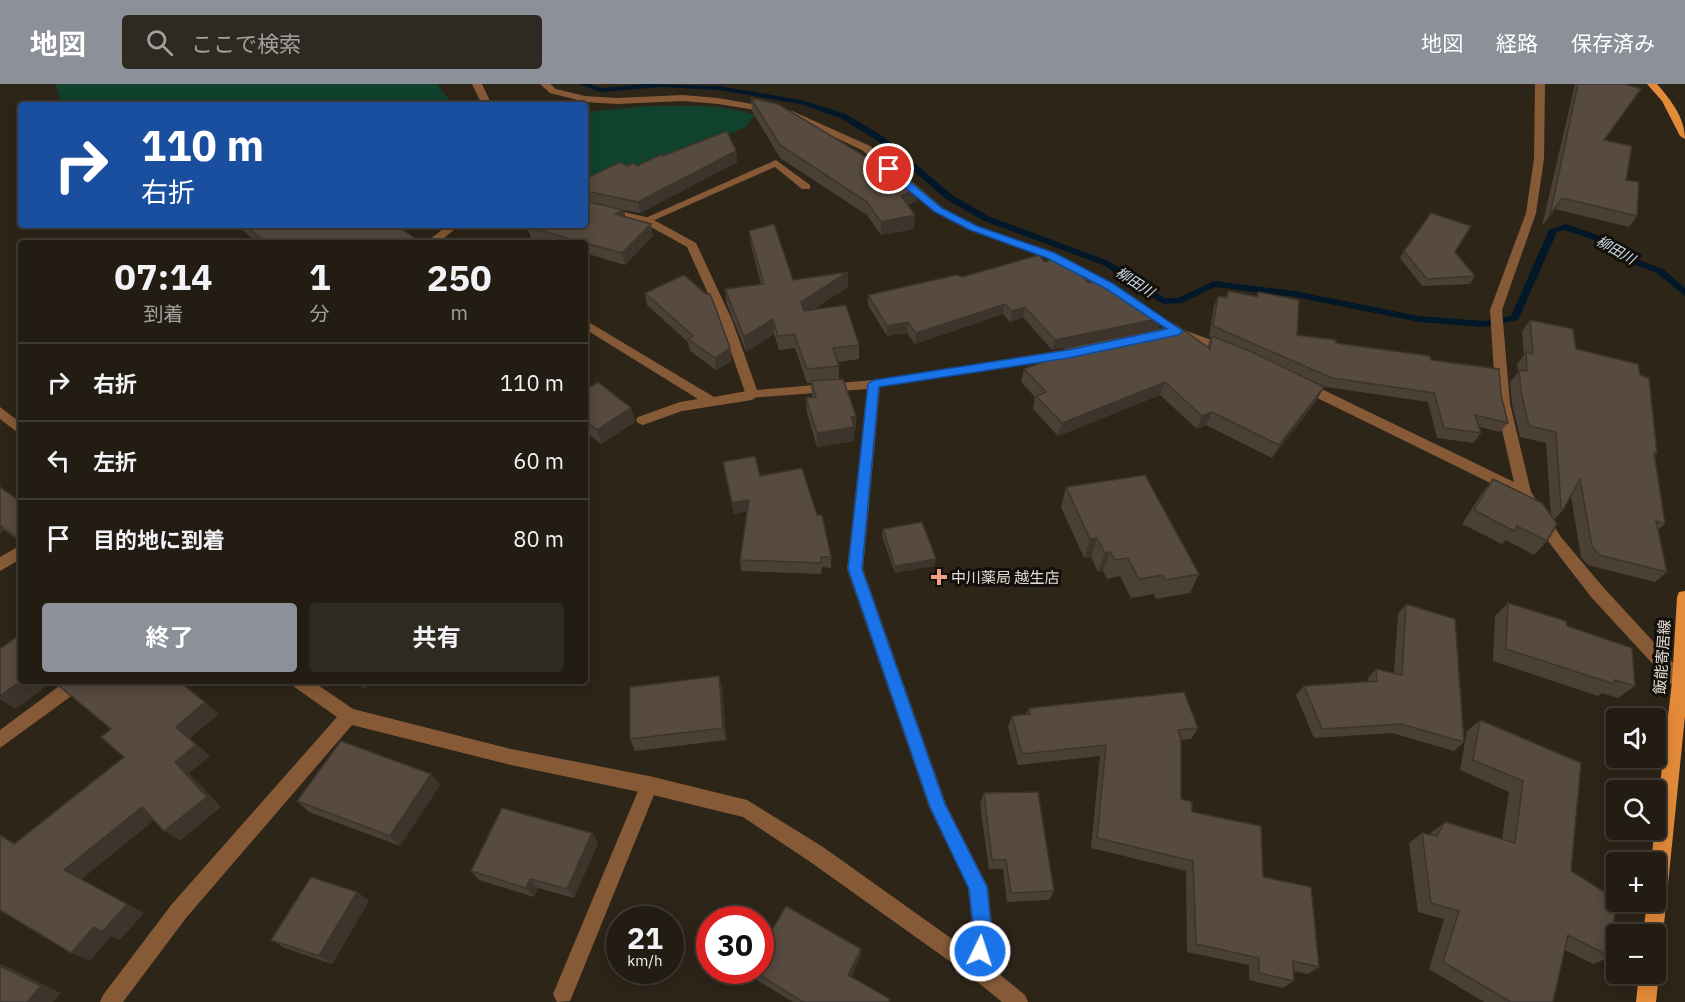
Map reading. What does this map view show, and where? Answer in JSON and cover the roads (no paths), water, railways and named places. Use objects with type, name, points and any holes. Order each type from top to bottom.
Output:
[{"type":"main road","points":[[1652,84],[1666,100],[1685,136]]},
{"type":"main road","name":"飯能寄居線","points":[[1654,924],[1680,682],[1685,597]]},
{"type":"main road","points":[[1646,1002],[1648,984]]},
{"type":"street","points":[[477,84],[486,102]]},
{"type":"street","points":[[545,84],[553,91],[585,99],[617,101],[682,98],[718,101],[789,113],[866,148],[939,210],[973,228],[1051,256],[1118,292]]},
{"type":"street","points":[[1540,84],[1539,159],[1531,213],[1496,310],[1503,404],[1524,494],[1556,541],[1590,583],[1680,682]]},
{"type":"street","points":[[646,220],[776,164],[806,187]]},
{"type":"street","points":[[588,207],[646,220],[692,245],[726,320],[752,395]]},
{"type":"street","points":[[435,240],[451,228]]},
{"type":"street","points":[[588,326],[712,402]]},
{"type":"street","points":[[1171,330],[1240,356]]},
{"type":"street","points":[[643,420],[680,407],[752,395],[874,384],[1090,349]]},
{"type":"street","points":[[1293,381],[1524,494]]},
{"type":"street","points":[[874,384],[855,569],[938,807],[978,887],[983,933],[976,968]]},
{"type":"street","points":[[0,412],[18,427]]},
{"type":"street","points":[[0,565],[18,553]]},
{"type":"street","points":[[0,740],[76,684]]},
{"type":"street","points":[[303,684],[349,716],[511,757],[747,809],[816,854],[976,968],[1018,1002]]},
{"type":"street","points":[[110,1002],[179,911],[349,716]]},
{"type":"street","points":[[563,994],[650,786]]},
{"type":"waterway","name":"柳田川","points":[[583,84],[600,90],[661,85],[719,88],[801,102],[843,116],[881,139],[949,197],[987,219],[1106,263],[1163,301],[1180,301],[1214,284],[1295,294],[1419,319],[1484,324],[1515,318],[1553,230],[1566,227],[1603,240],[1630,260],[1660,271],[1685,293]]},
{"type":"place","name":"中川薬局 越生店","points":[[939,577]]}]
